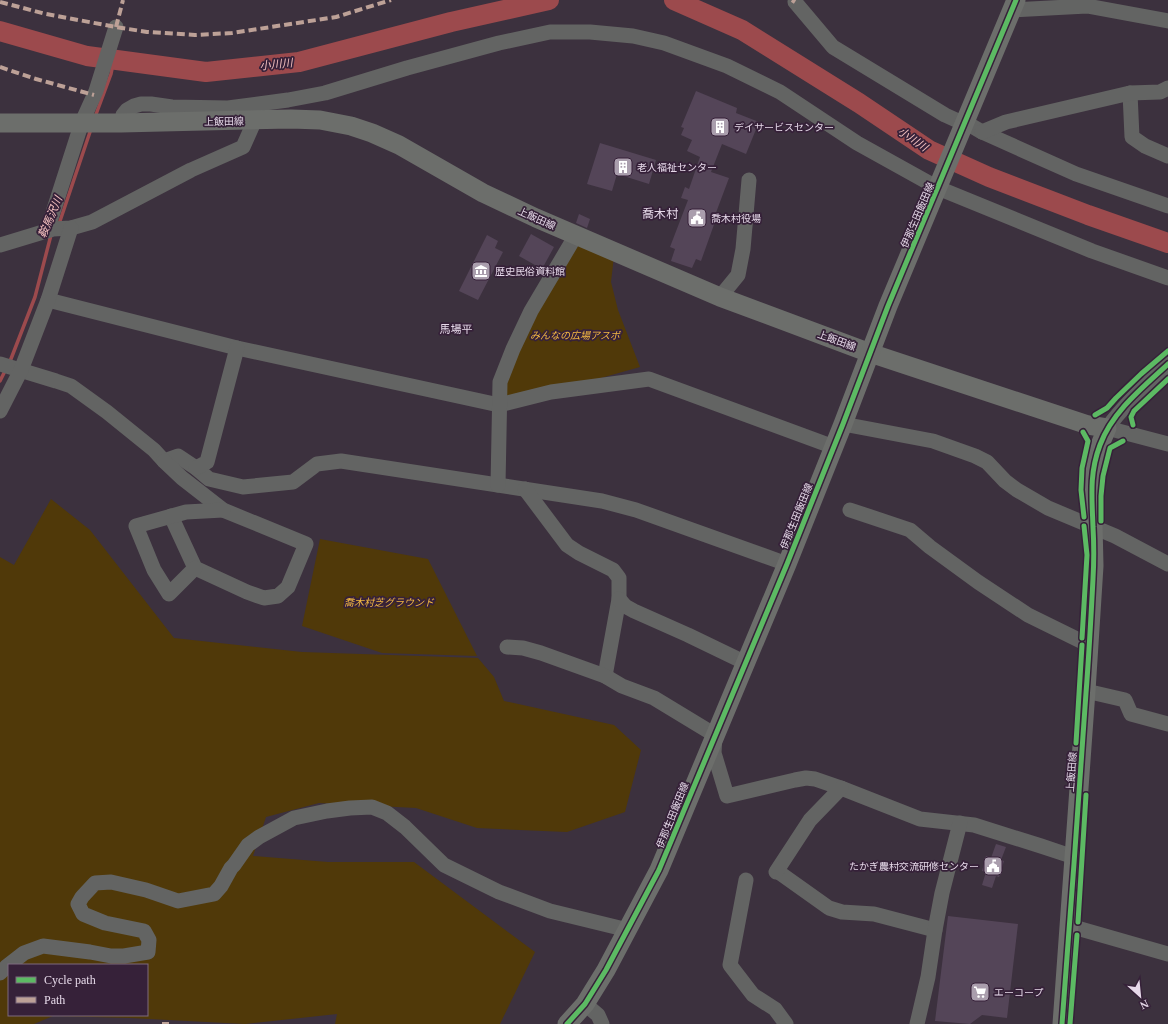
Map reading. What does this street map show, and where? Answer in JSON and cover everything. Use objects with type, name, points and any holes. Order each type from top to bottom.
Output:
[{"type":"main road","name":"伊那生田飯田線","points":[[567,1024],[585,1004],[606,970],[659,870],[787,564],[888,306],[939,186],[961,124],[1014,5]]},
{"type":"main road","name":"上飯田線","points":[[0,123],[116,123],[291,119],[320,120],[351,126],[372,133],[399,145],[490,196],[536,218],[720,297],[870,353],[1088,424],[1108,428],[1100,445],[1094,466],[1092,481],[1091,502],[1094,566],[1062,1024]]},
{"type":"street","points":[[795,2],[833,47],[961,124],[1076,174],[1168,206]]},
{"type":"street","points":[[1014,5],[1086,3],[1168,22]]},
{"type":"street","points":[[47,231],[96,91],[115,30]]},
{"type":"street","points":[[116,123],[127,110],[141,104],[172,107],[228,108],[288,100],[325,93],[407,68],[498,43],[550,32],[590,32],[633,36],[664,43],[727,66],[780,92],[857,142],[939,186],[1092,251],[1168,278]]},
{"type":"street","points":[[982,132],[1006,122],[1130,93],[1160,92],[1168,88]]},
{"type":"street","points":[[1130,93],[1132,136],[1145,146],[1168,156]]},
{"type":"street","points":[[0,245],[47,231],[71,228],[92,222],[191,170],[243,147],[255,120]]},
{"type":"street","points":[[720,297],[738,275],[743,249],[749,180]]},
{"type":"street","points":[[0,411],[48,300],[71,228]]},
{"type":"street","points":[[498,485],[500,382],[530,311],[576,235]]},
{"type":"street","points":[[48,300],[237,348],[499,405],[551,392],[649,379],[834,447]]},
{"type":"street","points":[[196,468],[207,462],[237,348]]},
{"type":"street","points":[[1168,364],[1131,399],[1119,412],[1108,428],[1168,444]]},
{"type":"street","points":[[1,365],[56,380],[71,386],[107,412],[154,450],[182,478],[223,510],[306,544],[288,587],[278,596],[264,598],[247,592],[195,568],[171,516]]},
{"type":"street","points":[[843,424],[934,442],[975,456],[986,462],[1005,481],[1017,490],[1048,508],[1115,536],[1168,564]]},
{"type":"street","points":[[164,461],[178,456],[209,479],[242,486],[293,482],[316,464],[341,461],[602,501],[636,510],[787,564]]},
{"type":"street","points":[[525,489],[567,545],[579,553],[613,570],[618,578],[619,599],[605,676]]},
{"type":"street","points":[[195,568],[169,594],[154,570],[136,526],[186,512],[223,510]]},
{"type":"street","points":[[850,510],[910,530],[930,547],[978,582],[1022,610],[1089,645]]},
{"type":"street","points":[[619,599],[625,606],[634,611],[746,663]]},
{"type":"street","points":[[507,647],[523,648],[541,653],[605,676],[622,686],[654,698],[715,735],[714,754],[727,796],[795,780],[806,778],[815,779],[920,820],[974,825],[1074,857]]},
{"type":"street","points":[[1086,691],[1125,700],[1131,714],[1168,724]]},
{"type":"street","points":[[841,788],[810,820],[777,872],[829,908],[842,912],[874,914],[935,930]]},
{"type":"street","points":[[10,964],[24,953],[43,946],[111,956],[124,956],[148,952],[150,940],[144,931],[105,923],[83,914],[78,904],[82,896],[95,883],[111,882],[146,890],[178,901],[214,894],[248,845],[259,837],[294,818],[350,808],[372,807],[387,813],[405,827],[444,865],[499,892],[550,911],[628,930]]},
{"type":"street","points":[[917,1024],[928,976],[942,893],[960,823]]},
{"type":"street","points":[[746,880],[730,964],[753,995],[775,1009],[786,1024]]},
{"type":"street","points":[[1070,926],[1168,954]]},
{"type":"street","points":[[0,973],[8,965]]},
{"type":"street","points":[[585,1004],[598,1015],[602,1024]]},
{"type":"green space","name":"みんなの広場アスボ","points":[[576,235],[614,256],[611,282],[618,310],[640,367],[551,392],[501,403],[510,357]]},
{"type":"green space","points":[[51,499],[90,530],[174,638],[302,652],[478,658],[494,677],[504,701],[614,725],[641,750],[625,812],[567,832],[477,828],[416,808],[319,803],[266,817],[253,856],[328,862],[414,862],[535,952],[500,1024],[335,1024],[337,1014],[245,1024],[130,1018],[53,1016],[34,1024],[0,1024],[0,557],[14,565]]},
{"type":"green space","name":"喬木村芝グラウンド","points":[[320,539],[428,559],[477,656],[382,653],[302,626]]},
{"type":"building","points":[[696,91],[737,108],[736,113],[759,122],[746,154],[722,144],[711,172],[729,178],[714,218],[716,219],[701,261],[696,259],[692,268],[671,261],[675,249],[670,247],[688,200],[681,198],[685,187],[689,189],[700,157],[687,151],[692,140],[681,135],[684,128],[681,127]]},
{"type":"building","name":"老人福祉センター","points":[[600,143],[656,160],[649,184],[617,174],[612,191],[587,184]]},
{"type":"building","points":[[579,214],[590,219],[587,228],[576,223]]},
{"type":"building","points":[[531,234],[554,247],[542,269],[519,256]]},
{"type":"building","name":"歴史民俗資料館","points":[[487,235],[498,241],[495,248],[503,252],[478,300],[459,291]]},
{"type":"building","name":"たかぎ農村交流研修センター","points":[[996,844],[1006,847],[1001,860],[1004,861],[999,877],[996,876],[992,888],[982,885],[986,872],[982,871],[986,856],[991,858]]},
{"type":"building","points":[[948,916],[1018,924],[1007,1018],[982,1015],[970,1024],[935,1021]]},
{"type":"waterway","name":"小川川","points":[[0,31],[87,56],[206,72],[299,62],[451,22],[549,0]]},
{"type":"waterway","name":"小川川","points":[[674,0],[742,30],[859,103],[929,150],[989,177],[1088,215],[1168,243]]},
{"type":"waterway","name":"鞍馬沢川","points":[[95,117],[111,74],[114,59]]},
{"type":"waterway","name":"鞍馬沢川","points":[[58,225],[91,129]]},
{"type":"waterway","name":"鞍馬沢川","points":[[9,364],[35,297],[51,235]]},
{"type":"waterway","name":"鞍馬沢川","points":[[0,381],[6,369]]},
{"type":"marked path","points":[[116,27],[123,0]]},
{"type":"marked path","points":[[0,2],[46,14],[116,27],[147,32],[195,35],[232,33],[336,17],[391,0]]},
{"type":"marked path","points":[[0,67],[36,79],[94,95]]},
{"type":"marked path","points":[[162,1024],[169,1024]]},
{"type":"cycle path","points":[[567,1024],[585,1004],[606,970],[659,870],[787,564],[888,306],[1016,0]]},
{"type":"cycle path","points":[[1095,415],[1107,408],[1141,374],[1168,351]]},
{"type":"cycle path","points":[[1062,1024],[1091,622],[1094,560],[1092,496],[1094,466],[1100,445],[1112,422],[1138,391],[1168,364]]},
{"type":"cycle path","points":[[1133,425],[1131,417],[1134,411],[1168,379]]},
{"type":"cycle path","points":[[1083,432],[1088,441],[1082,468],[1081,490],[1084,517]]},
{"type":"cycle path","points":[[1101,521],[1103,476],[1110,448],[1123,441]]},
{"type":"cycle path","points":[[1082,638],[1087,555],[1084,526]]},
{"type":"cycle path","points":[[1076,743],[1082,645]]},
{"type":"cycle path","points":[[1078,922],[1086,795]]},
{"type":"cycle path","points":[[1070,1024],[1077,935]]},
{"type":"place","name":"デイサービスセンター","points":[[720,127]]},
{"type":"place","name":"老人福祉センター","points":[[623,167]]},
{"type":"place","name":"喬木村役場","points":[[697,218]]},
{"type":"place","name":"歴史民俗資料館","points":[[481,271]]},
{"type":"place","name":"たかぎ農村交流研修センター","points":[[993,866]]},
{"type":"place","name":"エーコープ","points":[[980,992]]},
{"type":"district","name":"喬木村","points":[[660,214]]},
{"type":"district","name":"馬場平","points":[[456,329]]}]
